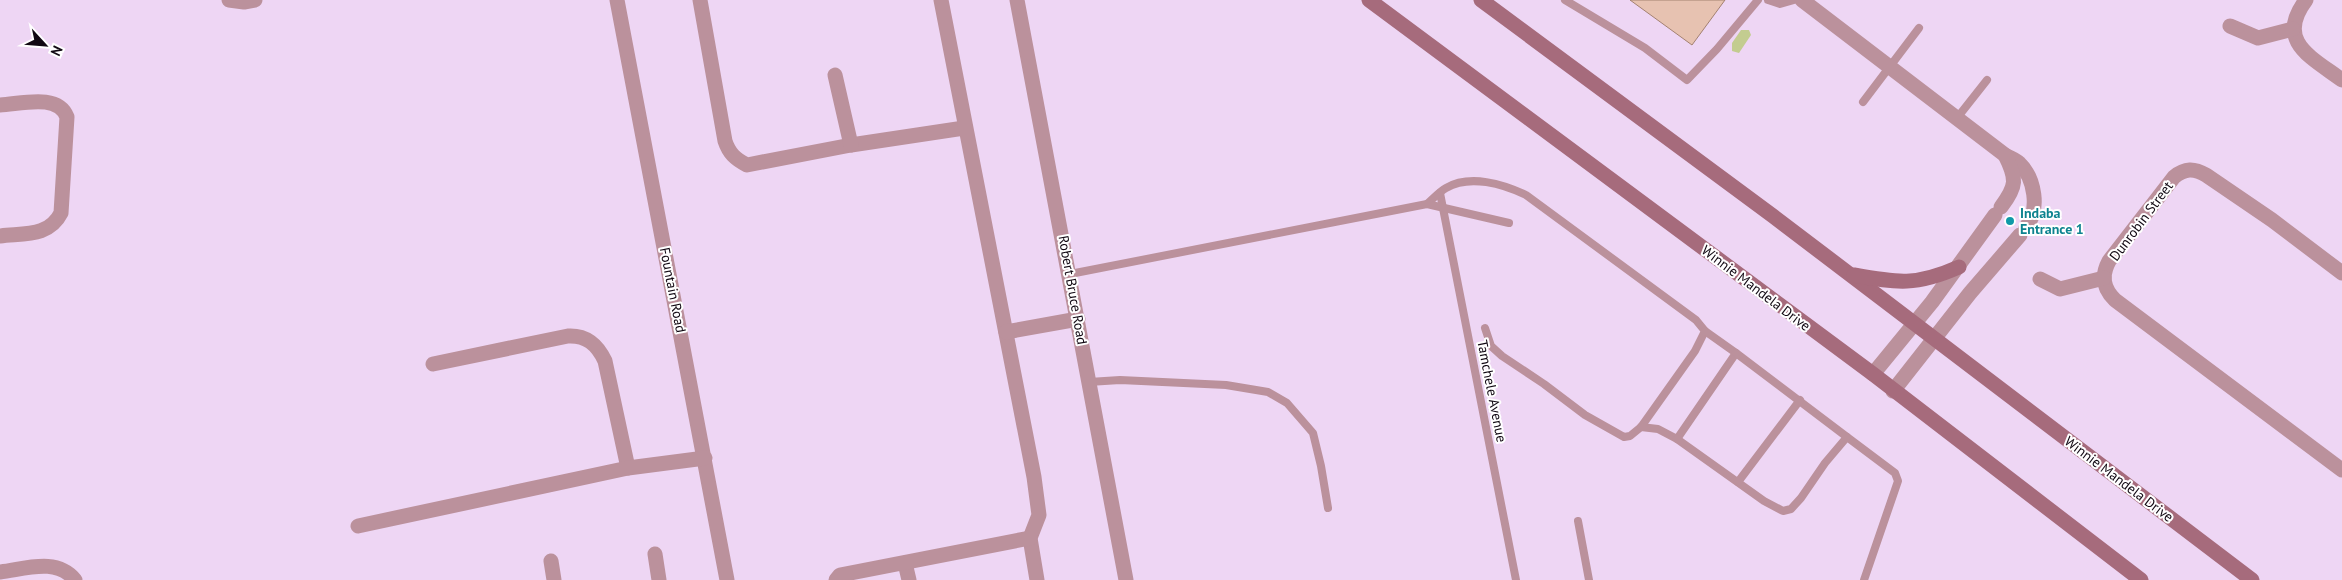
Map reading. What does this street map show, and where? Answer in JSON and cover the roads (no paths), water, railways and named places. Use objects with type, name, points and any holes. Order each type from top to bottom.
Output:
[{"type":"main road","name":"Winnie Mandela Drive","points":[[1368,0],[1873,374],[2141,580]]},
{"type":"main road","name":"Winnie Mandela Drive","points":[[1481,0],[1850,274],[2252,580]]},
{"type":"main road","points":[[1850,274],[1896,282],[1919,281],[1936,277],[1959,267]]},
{"type":"street","points":[[229,0],[244,2],[255,0]]},
{"type":"street","name":"Fountain Road","points":[[618,0],[727,580]]},
{"type":"street","points":[[700,0],[725,141],[733,156],[747,165],[851,145],[964,128]]},
{"type":"street","points":[[941,0],[964,128],[1034,477],[1038,515],[1030,538],[1037,580]]},
{"type":"street","name":"Robert Bruce Road","points":[[1018,0],[1126,580]]},
{"type":"street","points":[[1802,0],[2019,163],[2028,174],[2034,192],[2034,207],[2029,223],[1970,293],[1893,391]]},
{"type":"street","points":[[2306,0],[2295,18],[2294,36],[2301,46],[2342,80]]},
{"type":"street","points":[[2230,26],[2258,38],[2293,30]]},
{"type":"street","points":[[835,75],[851,145]]},
{"type":"street","points":[[0,104],[50,102],[64,110],[67,117],[61,213],[57,221],[49,229],[38,232],[0,236]]},
{"type":"street","points":[[1873,374],[1959,267],[2013,190],[2013,170],[2006,155]]},
{"type":"street","name":"Dunrobin Street","points":[[2342,273],[2272,220],[2206,175],[2198,170],[2188,170],[2174,177],[2109,261],[2104,278],[2105,286],[2115,300],[2342,470]]},
{"type":"street","points":[[2040,279],[2060,289],[2104,278]]},
{"type":"street","points":[[1006,332],[1078,319]]},
{"type":"street","points":[[433,364],[568,336],[586,339],[600,351],[605,361],[628,468]]},
{"type":"street","points":[[358,526],[628,468],[705,458]]},
{"type":"street","points":[[836,580],[840,575],[1030,538]]},
{"type":"street","points":[[655,554],[660,580]]},
{"type":"street","points":[[551,561],[554,580]]},
{"type":"street","points":[[905,563],[909,580]]},
{"type":"street","points":[[0,572],[50,566],[65,571],[75,580]]},
{"type":"lane","points":[[1569,1],[1645,48],[1687,80],[1717,49],[1758,0]]},
{"type":"lane","points":[[1768,0],[1780,4],[1794,0]]},
{"type":"lane","points":[[1863,102],[1919,28]]},
{"type":"lane","points":[[1957,118],[1987,80]]},
{"type":"lane","points":[[1427,204],[1446,188],[1482,182],[1506,185],[1526,195],[1696,320],[1705,331],[1800,400],[1894,473],[1898,481],[1864,580]]},
{"type":"lane","name":"Tamchele Avenue","points":[[1440,193],[1516,580]]},
{"type":"lane","points":[[1070,274],[1427,204],[1509,223]]},
{"type":"lane","points":[[1485,328],[1492,346],[1502,356],[1544,384],[1585,415],[1624,437],[1630,436],[1641,427],[1689,359],[1705,331]]},
{"type":"lane","points":[[1678,439],[1736,353]]},
{"type":"lane","points":[[1089,382],[1120,380],[1226,385],[1268,392],[1287,403],[1313,433],[1328,508]]},
{"type":"lane","points":[[1738,482],[1800,400]]},
{"type":"lane","points":[[1641,427],[1658,429],[1678,439],[1738,482],[1783,511],[1791,509],[1847,437]]},
{"type":"lane","points":[[1578,522],[1589,580]]},
{"type":"place","name":"Indaba Entrance 1","points":[[2010,221]]}]
